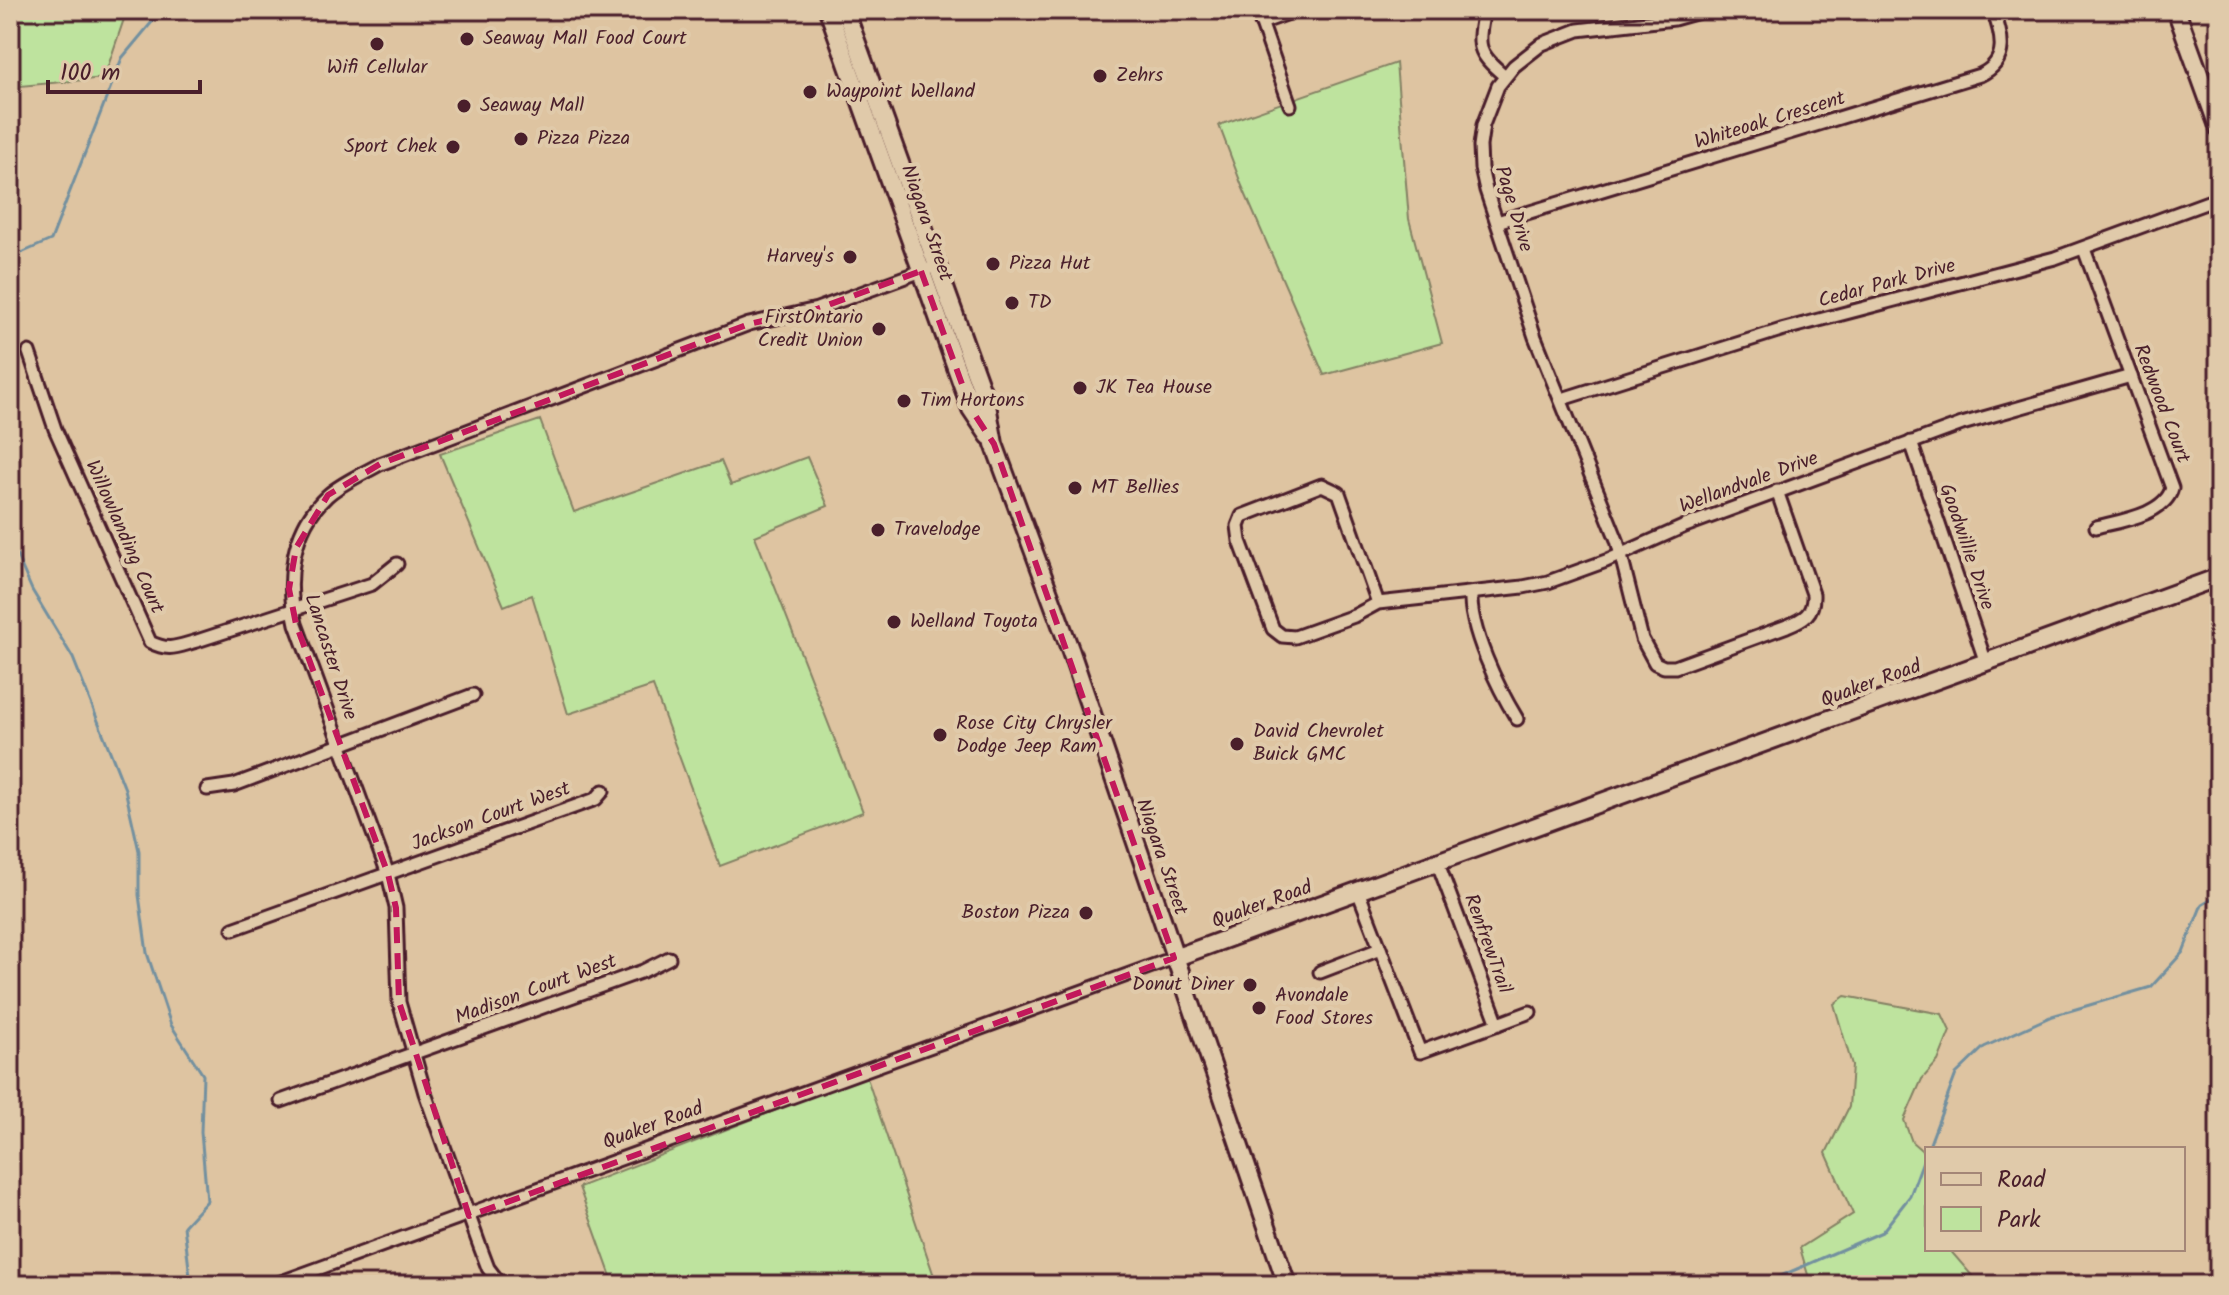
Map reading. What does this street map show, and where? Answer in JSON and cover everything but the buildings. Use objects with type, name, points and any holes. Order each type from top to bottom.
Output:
[{"type":"main road","name":"Niagara Street","points":[[828,10],[971,409],[994,444]]},
{"type":"main road","name":"Niagara Street","points":[[845,10],[987,405],[994,444],[1071,652],[1287,1285]]},
{"type":"main road","points":[[2176,10],[2219,129]]},
{"type":"main road","name":"Quaker Road","points":[[1174,958],[2219,577]]},
{"type":"street","points":[[1257,10],[1290,105]]},
{"type":"street","points":[[1261,23],[1297,10]]},
{"type":"street","points":[[1484,10],[1479,47],[1487,61],[1505,76]]},
{"type":"street","name":"Page Drive","points":[[1706,10],[1674,19],[1588,28],[1568,33],[1536,48],[1505,76],[1488,108],[1480,146],[1483,179],[1535,337],[1621,555],[1642,639],[1650,656],[1659,665],[1675,667],[1787,626],[1804,619],[1809,613],[1813,606],[1813,594],[1777,491]]},
{"type":"street","name":"Whiteoak Crescent","points":[[1497,222],[1980,75],[1991,69],[2002,50],[2002,38],[1993,10]]},
{"type":"street","name":"Cedar Park Drive","points":[[1562,399],[1781,330],[2084,249],[2219,198]]},
{"type":"street","name":"Redwood Court","points":[[2084,249],[2168,473],[2171,493],[2155,508],[2096,527]]},
{"type":"street","name":"Lancaster Drive","points":[[501,1285],[488,1268],[413,1054],[399,1002],[396,908],[388,874],[292,610],[289,589],[292,563],[301,534],[315,509],[328,495],[380,464],[749,324],[817,309],[937,265]]},
{"type":"street","name":"Willowlanding Court","points":[[29,352],[55,429],[150,642],[162,648],[171,648],[292,610]]},
{"type":"street","name":"Wellandvale Drive","points":[[1378,603],[1339,493],[1322,485],[1242,516],[1238,526],[1240,541],[1273,629],[1282,636],[1295,637],[1354,616],[1378,603],[1536,585],[1621,555],[1685,526],[1777,491],[1987,415],[2131,376]]},
{"type":"street","name":"Goodwillie Drive","points":[[1911,442],[1986,663]]},
{"type":"street","points":[[292,610],[372,584],[397,564]]},
{"type":"street","points":[[1471,593],[1470,607],[1496,682],[1517,719]]},
{"type":"street","points":[[207,789],[234,785],[473,695]]},
{"type":"street","name":"Jackson Court West","points":[[233,929],[596,799],[603,791]]},
{"type":"street","name":"RenfrewTrail","points":[[1358,891],[1420,1052],[1498,1024],[1437,861]]},
{"type":"street","points":[[1320,972],[1380,949]]},
{"type":"street","name":"Madison Court West","points":[[281,1101],[643,971],[669,958]]},
{"type":"street","name":"Quaker Road","points":[[273,1285],[1174,958]]},
{"type":"street","points":[[1498,1024],[1530,1012]]},
{"type":"highlighted area","points":[[921,271],[971,409],[994,444],[1174,958],[469,1216],[399,1002],[396,908],[388,874],[296,624],[289,589],[296,548],[328,495],[380,464],[749,324],[817,309]]},
{"type":"green space","points":[[10,10],[127,10],[104,78],[10,87]]},
{"type":"green space","points":[[1396,63],[1409,219],[1442,343],[1324,375],[1242,186],[1219,125]]},
{"type":"green space","points":[[540,420],[574,512],[721,461],[731,485],[807,457],[828,506],[755,536],[863,812],[720,866],[653,686],[568,714],[532,595],[504,606],[440,454]]},
{"type":"green space","points":[[1845,996],[1942,1014],[1950,1031],[1938,1061],[1922,1079],[1904,1120],[1912,1142],[1925,1153],[1925,1251],[1951,1251],[1980,1285],[1811,1285],[1800,1248],[1853,1214],[1826,1153],[1849,1107],[1852,1065],[1834,1004]]},
{"type":"green space","points":[[866,1075],[937,1285],[614,1285],[579,1187]]},
{"type":"waterway","points":[[10,258],[51,240],[122,58],[162,10]]},
{"type":"waterway","points":[[10,540],[32,590],[73,658],[125,789],[139,851],[139,895],[147,953],[171,1025],[203,1075],[201,1132],[207,1201],[184,1226],[191,1285]]},
{"type":"waterway","points":[[1929,1147],[1956,1074],[1984,1047],[2052,1016],[2151,987],[2183,952],[2202,904],[2219,894]]},
{"type":"waterway","points":[[1769,1285],[1774,1279],[1882,1232],[1910,1196],[1925,1155]]},
{"type":"place","name":"Seaway Mall Food Court","points":[[467,39]]},
{"type":"place","name":"Wifi Cellular","points":[[377,44]]},
{"type":"place","name":"Zehrs","points":[[1100,76]]},
{"type":"place","name":"Waypoint Welland","points":[[810,92]]},
{"type":"place","name":"Seaway Mall","points":[[464,106]]},
{"type":"place","name":"Pizza Pizza","points":[[521,139]]},
{"type":"place","name":"Sport Chek","points":[[453,147]]},
{"type":"place","name":"Harvey's","points":[[850,257]]},
{"type":"place","name":"Pizza Hut","points":[[993,264]]},
{"type":"place","name":"TD","points":[[1012,303]]},
{"type":"place","name":"FirstOntario Credit Union","points":[[879,329]]},
{"type":"place","name":"JK Tea House","points":[[1080,388]]},
{"type":"place","name":"Tim Hortons","points":[[904,401]]},
{"type":"place","name":"MT Bellies","points":[[1075,488]]},
{"type":"place","name":"Travelodge","points":[[878,530]]},
{"type":"place","name":"Welland Toyota","points":[[894,622]]},
{"type":"place","name":"Rose City Chrysler Dodge Jeep Ram","points":[[940,735]]},
{"type":"place","name":"David Chevrolet Buick GMC","points":[[1237,744]]},
{"type":"place","name":"Boston Pizza","points":[[1086,913]]},
{"type":"place","name":"Donut Diner","points":[[1250,985]]},
{"type":"place","name":"Avondale Food Stores","points":[[1259,1008]]}]
